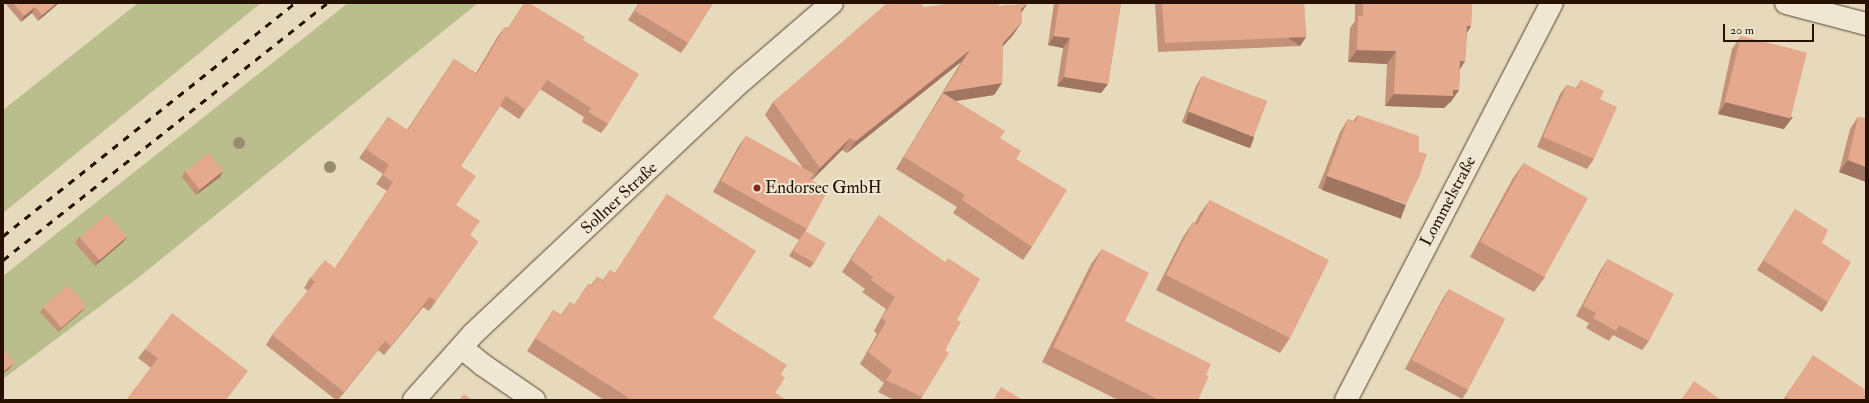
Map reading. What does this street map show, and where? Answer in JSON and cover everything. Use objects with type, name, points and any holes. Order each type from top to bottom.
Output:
[{"type":"street","name":"Sollner Straße","points":[[414,400],[462,348],[744,79],[832,3]]},
{"type":"street","name":"Lommelstraße","points":[[1346,400],[1552,3]]},
{"type":"street","points":[[1786,3],[1866,24]]},
{"type":"street","points":[[462,348],[482,365],[534,400]]},
{"type":"green space","points":[[138,3],[261,3],[3,213],[3,110]]},
{"type":"green space","points":[[348,3],[478,3],[139,277],[3,379],[3,276]]},
{"type":"building","points":[[13,3],[57,3],[42,15],[35,7],[24,16]]},
{"type":"building","points":[[524,3],[529,3],[585,37],[583,40],[639,74],[608,124],[588,112],[591,108],[547,80],[526,110],[506,96],[461,166],[476,176],[456,205],[480,221],[470,235],[478,242],[436,301],[430,297],[391,346],[385,341],[344,392],[272,335],[315,282],[310,278],[325,260],[335,268],[393,182],[383,175],[389,165],[366,149],[388,117],[408,130],[454,59],[477,74],[505,27],[508,29]]},
{"type":"building","points":[[640,3],[713,3],[688,43],[635,11]]},
{"type":"building","points":[[887,3],[891,5],[893,3],[920,3],[924,7],[953,3],[999,3],[999,6],[1027,4],[1021,9],[1022,22],[1003,43],[1002,83],[944,92],[970,50],[856,141],[850,138],[820,168],[773,102]]},
{"type":"building","points":[[1059,3],[1121,3],[1108,84],[1064,77],[1070,38],[1054,36]]},
{"type":"building","points":[[1162,3],[1304,3],[1306,37],[1165,43]]},
{"type":"building","points":[[1363,3],[1472,3],[1471,26],[1467,26],[1465,61],[1460,61],[1459,90],[1453,90],[1453,96],[1394,94],[1396,51],[1357,50],[1358,16],[1363,16]]},
{"type":"building","points":[[1741,36],[1807,52],[1791,118],[1725,102]]},
{"type":"building","points":[[1202,76],[1267,101],[1254,137],[1188,111]]},
{"type":"building","points":[[1581,80],[1604,91],[1600,99],[1617,107],[1594,159],[1543,137],[1567,85],[1577,89]]},
{"type":"building","points":[[943,93],[1005,131],[1000,138],[1021,151],[1016,159],[1067,190],[1032,247],[962,200],[965,195],[904,157]]},
{"type":"building","points":[[1358,115],[1419,136],[1419,152],[1427,154],[1419,177],[1406,204],[1327,176],[1348,119],[1356,122]]},
{"type":"building","points":[[1858,117],[1866,118],[1866,167],[1848,160]]},
{"type":"building","points":[[746,136],[814,174],[810,179],[828,190],[807,229],[721,181]]},
{"type":"building","points":[[209,153],[223,171],[200,190],[185,171]]},
{"type":"building","points":[[1524,163],[1588,198],[1544,277],[1480,242]]},
{"type":"building","points":[[667,194],[756,251],[713,318],[787,365],[781,374],[785,378],[775,393],[786,400],[632,400],[535,338],[553,310],[562,315],[570,302],[574,305],[588,284],[592,286],[597,277],[603,281],[610,270],[615,273]]},
{"type":"building","points":[[1210,200],[1329,260],[1290,338],[1166,275],[1193,222],[1197,225]]},
{"type":"building","points":[[1795,209],[1828,230],[1822,243],[1851,262],[1828,302],[1763,260]]},
{"type":"building","points":[[107,214],[127,237],[100,260],[80,238]]},
{"type":"building","points":[[879,215],[945,262],[948,258],[980,279],[957,320],[961,322],[945,350],[949,353],[922,397],[886,380],[892,371],[868,352],[886,322],[882,318],[895,297],[871,280],[873,277],[851,260]]},
{"type":"building","points":[[805,231],[826,243],[814,263],[794,251]]},
{"type":"building","points":[[1102,249],[1149,273],[1125,321],[1211,364],[1206,375],[1209,376],[1198,400],[1159,400],[1053,347]]},
{"type":"building","points":[[1608,259],[1674,294],[1649,341],[1619,325],[1616,331],[1593,318],[1596,313],[1583,306]]},
{"type":"building","points":[[68,285],[86,306],[61,328],[43,307]]},
{"type":"building","points":[[1449,289],[1506,319],[1468,390],[1411,360]]},
{"type":"building","points":[[172,313],[248,371],[226,400],[126,400],[158,358],[145,349]]},
{"type":"building","points":[[3,349],[14,363],[3,372]]},
{"type":"building","points":[[1813,355],[1866,390],[1866,400],[1790,400],[1786,397]]},
{"type":"building","points":[[1694,381],[1721,400],[1681,400]]},
{"type":"building","points":[[1001,387],[1023,400],[993,400]]},
{"type":"building","points":[[464,394],[472,400],[459,400]]},
{"type":"railway","points":[[3,236],[295,3]]},
{"type":"railway","points":[[3,260],[327,3]]},
{"type":"place","name":"Endorsec GmbH","points":[[757,188]]}]
